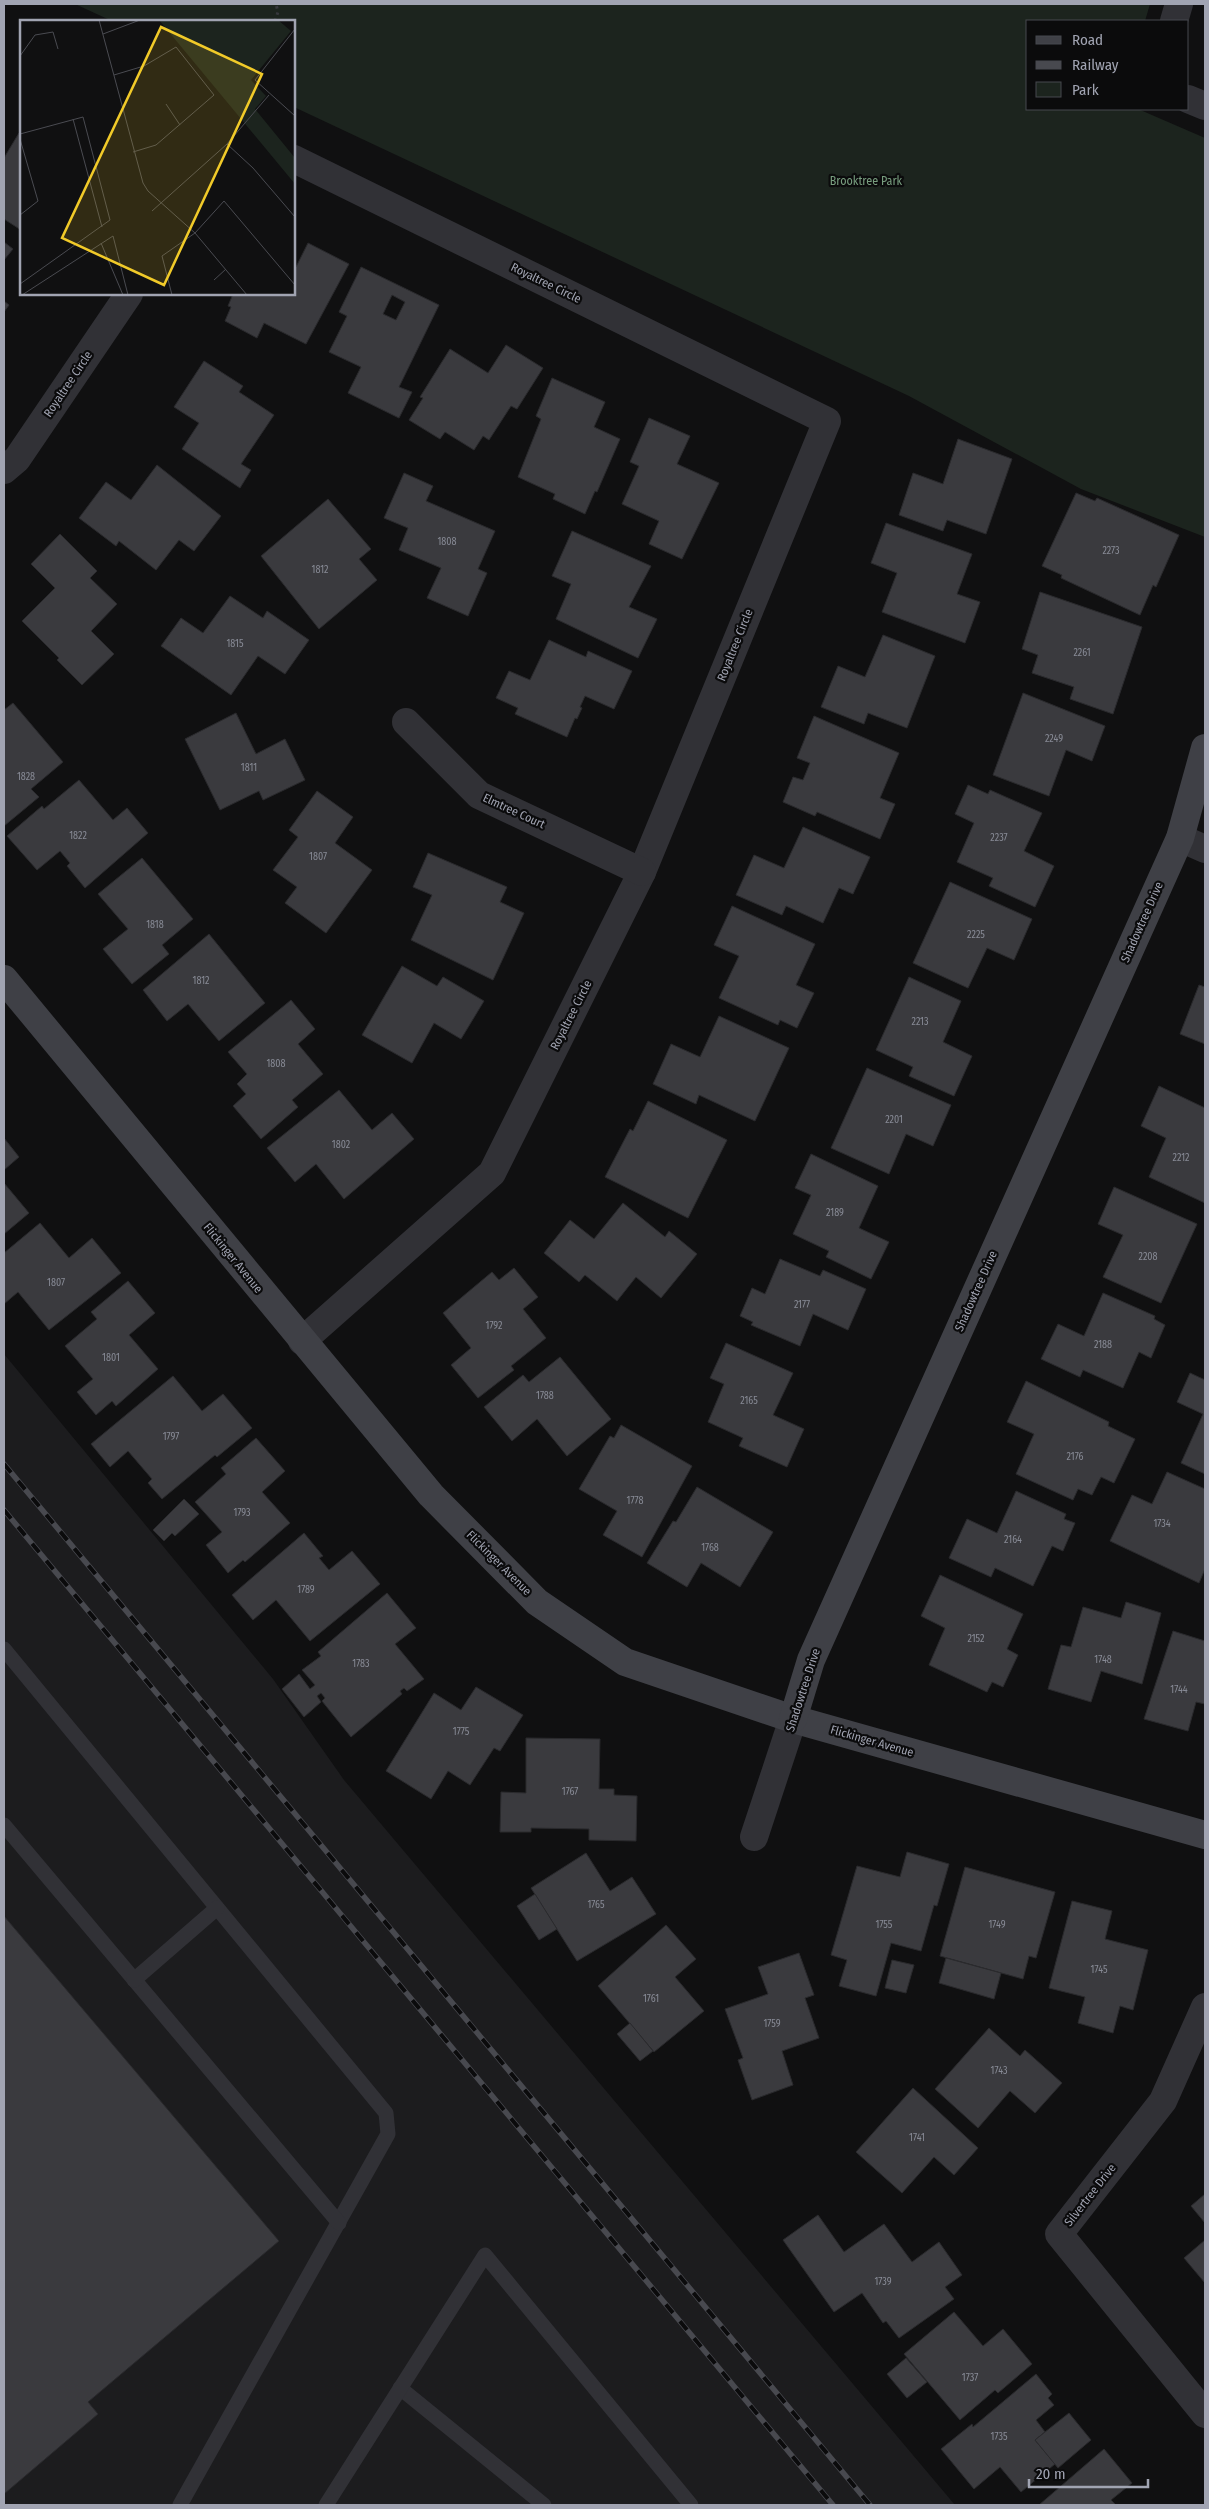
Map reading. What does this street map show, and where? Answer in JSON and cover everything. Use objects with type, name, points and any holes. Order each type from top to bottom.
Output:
[{"type":"street","points":[[1174,20],[1179,4]]},
{"type":"street","points":[[1189,100],[1205,106]]},
{"type":"street","name":"Royaltree Circle","points":[[295,159],[827,422],[642,872],[492,1173],[302,1341]]},
{"type":"street","name":"Royaltree Circle","points":[[4,470],[17,459],[128,295]]},
{"type":"street","name":"Elmtree Court","points":[[406,722],[478,795],[642,872]]},
{"type":"street","name":"Shadowtree Drive","points":[[754,1837],[815,1651],[1180,838],[1205,748]]},
{"type":"street","points":[[1180,838],[1205,849]]},
{"type":"street","name":"Flickinger Avenue","points":[[4,979],[431,1495],[537,1602],[625,1662],[793,1719],[1205,1835]]},
{"type":"street","name":"Silvertree Drive","points":[[1205,2007],[1163,2101],[1059,2234],[1205,2414]]},
{"type":"lane","points":[[4,1649],[386,2113],[388,2134],[180,2505]]},
{"type":"lane","points":[[4,1825],[339,2222]]},
{"type":"lane","points":[[134,1980],[217,1908]]},
{"type":"lane","points":[[326,2505],[485,2255],[691,2505]]},
{"type":"lane","points":[[400,2388],[544,2505]]},
{"type":"path","points":[[275,20],[278,12],[276,4]]},
{"type":"shaded area","points":[[4,1354],[273,1679],[344,1780],[955,2505],[4,2505]]},
{"type":"green space","name":"Brooktree Park","points":[[75,4],[1150,4],[1145,20],[1026,20],[1026,110],[1140,110],[1205,138],[1205,537],[1081,489],[909,396],[295,107],[295,20],[110,20]]},
{"type":"building","points":[[19,133],[20,229],[4,219],[4,158]]},
{"type":"building","points":[[4,242],[13,249],[4,260]]},
{"type":"building","points":[[308,243],[349,264],[306,344],[264,323],[257,338],[225,321],[231,307],[228,306],[233,295],[295,295],[296,267]]},
{"type":"building","points":[[361,267],[439,305],[399,387],[412,392],[399,418],[348,393],[361,367],[329,352],[347,316],[339,312]],"holes":[[[392,295],[405,302],[396,320],[383,314]]]},
{"type":"building","points":[[4,301],[9,305],[4,312]]},
{"type":"building","points":[[506,345],[543,368],[517,409],[511,406],[489,440],[483,436],[474,450],[445,432],[440,439],[409,420],[423,398],[420,397],[450,349],[488,373]]},
{"type":"building","points":[[204,361],[243,386],[239,392],[274,415],[241,464],[251,470],[240,488],[182,449],[199,423],[174,407]]},
{"type":"building","points":[[552,378],[605,402],[594,427],[620,439],[597,492],[595,491],[585,514],[553,499],[555,494],[518,477],[541,419],[536,416]]},
{"type":"building","points":[[649,418],[690,436],[677,464],[719,483],[682,559],[649,544],[659,521],[622,504],[639,466],[630,462]]},
{"type":"building","points":[[958,439],[1012,459],[986,534],[947,520],[943,531],[899,515],[913,473],[943,484]]},
{"type":"building","points":[[157,465],[221,516],[194,551],[179,540],[156,570],[119,541],[116,546],[79,518],[106,482],[131,500]]},
{"type":"building","points":[[404,473],[433,486],[426,501],[495,531],[478,569],[487,573],[468,616],[427,598],[441,568],[399,550],[408,528],[384,518]]},
{"type":"building","points":[[1076,493],[1095,501],[1097,498],[1179,535],[1156,587],[1153,585],[1140,615],[1061,578],[1062,575],[1042,566]]},
{"type":"building","points":[[328,499],[371,549],[359,559],[377,580],[319,629],[261,556]]},
{"type":"building","points":[[886,523],[972,554],[957,594],[980,602],[965,643],[882,612],[897,573],[871,563]]},
{"type":"building","points":[[572,531],[651,566],[629,607],[657,619],[638,658],[556,619],[571,584],[552,576]]},
{"type":"building","points":[[60,534],[97,571],[90,578],[117,604],[91,631],[114,654],[82,685],[57,660],[59,658],[22,621],[55,588],[31,564]]},
{"type":"building","points":[[1040,592],[1142,627],[1113,714],[1070,699],[1074,687],[1032,673],[1038,655],[1022,649]]},
{"type":"building","points":[[230,596],[263,618],[267,611],[309,640],[285,674],[258,656],[231,695],[161,646],[181,618],[203,633]]},
{"type":"building","points":[[883,635],[935,656],[907,728],[868,713],[864,724],[821,707],[838,666],[865,677]]},
{"type":"building","points":[[549,640],[586,657],[588,651],[632,671],[614,709],[585,696],[580,707],[582,708],[577,719],[575,718],[567,737],[515,714],[518,708],[496,698],[509,671],[530,680]]},
{"type":"building","points":[[1023,693],[1105,726],[1092,761],[1066,750],[1049,796],[993,775]]},
{"type":"building","points":[[13,703],[63,762],[31,789],[39,797],[4,826],[4,710]]},
{"type":"building","points":[[236,713],[256,754],[285,739],[305,780],[263,800],[259,791],[220,810],[185,739]]},
{"type":"building","points":[[814,716],[899,753],[880,798],[895,804],[880,839],[817,812],[815,816],[783,802],[793,777],[803,780],[810,763],[797,758]]},
{"type":"building","points":[[79,780],[113,820],[127,808],[148,833],[85,888],[67,866],[70,863],[60,851],[37,870],[7,836],[42,806],[44,809]]},
{"type":"building","points":[[968,785],[988,794],[990,790],[1042,813],[1024,851],[1054,866],[1035,907],[989,886],[993,878],[957,862],[974,823],[955,814]]},
{"type":"building","points":[[317,791],[353,817],[335,843],[372,870],[326,933],[285,903],[297,887],[273,870],[298,837],[289,830]]},
{"type":"building","points":[[803,827],[870,857],[853,894],[839,888],[823,923],[786,906],[782,915],[736,895],[754,855],[784,868]]},
{"type":"building","points":[[428,853],[507,887],[500,902],[524,913],[493,980],[411,940],[432,895],[413,887]]},
{"type":"building","points":[[142,858],[193,919],[162,945],[169,954],[132,984],[103,949],[128,929],[98,894]]},
{"type":"building","points":[[950,882],[1032,919],[1014,960],[987,948],[968,988],[913,963]]},
{"type":"building","points":[[732,906],[815,944],[796,985],[814,993],[797,1028],[780,1020],[778,1025],[719,998],[739,956],[714,945]]},
{"type":"building","points":[[209,934],[265,1003],[219,1041],[188,1004],[167,1021],[143,990]]},
{"type":"building","points":[[402,966],[437,986],[443,977],[484,1001],[461,1039],[434,1023],[412,1063],[362,1035]]},
{"type":"building","points":[[909,977],[961,1001],[943,1042],[972,1056],[954,1096],[909,1076],[913,1067],[876,1050]]},
{"type":"building","points":[[1199,985],[1205,987],[1205,1044],[1180,1034]]},
{"type":"building","points":[[291,1000],[315,1029],[298,1044],[323,1074],[292,1100],[298,1107],[261,1139],[233,1106],[246,1094],[237,1084],[247,1074],[228,1052]]},
{"type":"building","points":[[719,1016],[789,1048],[755,1121],[699,1095],[696,1104],[653,1084],[671,1044],[700,1057]]},
{"type":"building","points":[[867,1068],[951,1105],[933,1146],[906,1134],[889,1174],[831,1148]]},
{"type":"building","points":[[1159,1086],[1205,1108],[1205,1203],[1149,1177],[1166,1138],[1141,1126]]},
{"type":"building","points":[[339,1090],[372,1130],[392,1113],[414,1139],[344,1199],[316,1164],[295,1182],[267,1148]]},
{"type":"building","points":[[648,1101],[727,1140],[688,1218],[605,1177],[630,1129],[633,1131]]},
{"type":"building","points":[[4,1138],[19,1157],[4,1170]]},
{"type":"building","points":[[811,1154],[878,1186],[859,1228],[889,1242],[871,1279],[826,1257],[829,1251],[793,1234],[811,1195],[795,1188]]},
{"type":"building","points":[[4,1183],[29,1213],[4,1234]]},
{"type":"building","points":[[1114,1187],[1197,1224],[1161,1303],[1103,1277],[1123,1235],[1098,1224]]},
{"type":"building","points":[[623,1203],[665,1237],[669,1231],[697,1254],[661,1298],[636,1277],[617,1301],[585,1275],[579,1282],[544,1253],[570,1220],[594,1239]]},
{"type":"building","points":[[40,1223],[69,1258],[92,1238],[121,1273],[49,1330],[18,1292],[4,1304],[4,1253]]},
{"type":"building","points":[[780,1259],[820,1276],[823,1270],[866,1289],[848,1330],[813,1314],[800,1346],[751,1325],[753,1322],[740,1316],[752,1288],[765,1294]]},
{"type":"building","points":[[514,1268],[538,1297],[523,1309],[546,1338],[511,1366],[514,1370],[478,1398],[451,1365],[471,1348],[443,1313],[492,1272],[499,1280]]},
{"type":"building","points":[[128,1281],[155,1313],[129,1335],[158,1369],[116,1406],[112,1401],[96,1415],[77,1392],[93,1379],[65,1346],[97,1319],[91,1312]]},
{"type":"building","points":[[1103,1293],[1155,1316],[1154,1319],[1165,1325],[1151,1358],[1139,1352],[1123,1388],[1083,1370],[1080,1377],[1041,1359],[1058,1324],[1084,1336]]},
{"type":"building","points":[[726,1343],[793,1373],[773,1415],[804,1429],[787,1467],[739,1446],[743,1438],[708,1422],[724,1384],[710,1378]]},
{"type":"building","points":[[560,1357],[611,1419],[567,1456],[537,1419],[512,1441],[484,1407],[523,1375],[529,1382]]},
{"type":"building","points":[[1190,1373],[1205,1380],[1205,1474],[1181,1463],[1203,1414],[1177,1402]]},
{"type":"building","points":[[173,1376],[202,1411],[223,1394],[252,1428],[217,1457],[215,1455],[162,1499],[148,1483],[152,1479],[128,1451],[110,1467],[91,1444]]},
{"type":"building","points":[[1026,1381],[1109,1422],[1108,1426],[1135,1439],[1114,1483],[1101,1477],[1092,1495],[1078,1489],[1073,1500],[1016,1474],[1034,1434],[1007,1422]]},
{"type":"building","points":[[621,1425],[692,1466],[642,1557],[603,1535],[617,1511],[579,1489],[610,1436],[614,1438]]},
{"type":"building","points":[[256,1438],[285,1471],[262,1492],[290,1523],[245,1562],[243,1560],[228,1573],[206,1545],[222,1532],[195,1502],[226,1474],[221,1468]]},
{"type":"building","points":[[1167,1472],[1205,1489],[1205,1569],[1199,1583],[1110,1541],[1132,1495],[1152,1504]]},
{"type":"building","points":[[697,1487],[773,1532],[740,1587],[701,1563],[687,1587],[647,1563],[673,1521],[676,1522]]},
{"type":"building","points":[[1016,1491],[1066,1514],[1064,1519],[1075,1523],[1063,1551],[1052,1546],[1033,1586],[995,1568],[991,1577],[949,1558],[967,1519],[997,1533]]},
{"type":"building","points":[[184,1499],[199,1514],[175,1536],[172,1533],[164,1541],[153,1530]]},
{"type":"building","points":[[304,1533],[323,1556],[319,1558],[329,1570],[352,1551],[380,1584],[310,1641],[276,1600],[253,1620],[232,1595]]},
{"type":"building","points":[[940,1575],[1023,1614],[1007,1649],[1018,1655],[1003,1687],[992,1682],[987,1692],[929,1665],[945,1628],[921,1616]]},
{"type":"building","points":[[387,1593],[416,1628],[395,1644],[424,1679],[407,1691],[404,1688],[400,1691],[402,1694],[351,1737],[322,1701],[325,1698],[321,1693],[317,1696],[321,1702],[304,1717],[282,1689],[299,1674],[310,1689],[315,1685],[302,1670],[321,1656],[318,1652]]},
{"type":"building","points":[[1126,1602],[1161,1613],[1142,1684],[1101,1671],[1091,1702],[1048,1689],[1061,1645],[1071,1647],[1083,1607],[1121,1618]]},
{"type":"building","points":[[1173,1631],[1205,1641],[1205,1704],[1196,1702],[1188,1731],[1144,1719]]},
{"type":"building","points":[[476,1687],[523,1715],[500,1751],[494,1748],[470,1785],[448,1771],[431,1799],[386,1771],[434,1693],[461,1710]]},
{"type":"building","points":[[526,1738],[600,1739],[599,1789],[614,1789],[614,1795],[637,1796],[636,1841],[589,1840],[589,1829],[531,1828],[531,1832],[500,1832],[501,1792],[526,1793]]},
{"type":"building","points":[[907,1852],[949,1864],[937,1906],[934,1905],[921,1951],[891,1943],[876,1996],[839,1986],[847,1960],[831,1955],[857,1866],[900,1877]]},
{"type":"building","points":[[586,1853],[610,1891],[632,1877],[656,1914],[577,1961],[531,1888]]},
{"type":"building","points":[[965,1867],[1055,1892],[1036,1958],[1029,1956],[1023,1979],[940,1956]]},
{"type":"building","points":[[535,1894],[557,1929],[539,1940],[517,1906]]},
{"type":"building","points":[[1072,1901],[1112,1911],[1105,1939],[1148,1950],[1133,2010],[1120,2006],[1113,2033],[1078,2023],[1085,1997],[1049,1988]]},
{"type":"building","points":[[4,1916],[279,2241],[88,2402],[98,2414],[4,2494]]},
{"type":"building","points":[[666,1925],[696,1959],[675,1977],[704,2011],[654,2052],[598,1986]]},
{"type":"building","points":[[799,1953],[814,1995],[805,1998],[819,2038],[782,2051],[793,2085],[752,2100],[738,2060],[743,2058],[725,2009],[768,1994],[758,1967]]},
{"type":"building","points":[[946,1958],[1001,1973],[994,1999],[939,1983]]},
{"type":"building","points":[[892,1960],[914,1965],[906,1993],[885,1988]]},
{"type":"building","points":[[630,2023],[653,2051],[640,2061],[617,2034]]},
{"type":"building","points":[[989,2028],[1020,2056],[1025,2050],[1062,2083],[1035,2113],[1010,2091],[978,2128],[935,2089]]},
{"type":"building","points":[[913,2088],[978,2148],[954,2175],[934,2157],[902,2193],[856,2152]]},
{"type":"building","points":[[1205,2194],[1205,2223],[1191,2206]]},
{"type":"building","points":[[818,2215],[844,2252],[884,2224],[912,2262],[939,2242],[962,2275],[945,2287],[954,2299],[899,2338],[886,2321],[883,2323],[862,2293],[834,2312],[783,2240]]},
{"type":"building","points":[[1205,2240],[1205,2283],[1184,2258]]},
{"type":"building","points":[[954,2312],[983,2346],[1003,2329],[1032,2364],[998,2393],[995,2390],[960,2420],[904,2354]]},
{"type":"building","points":[[906,2358],[927,2382],[907,2398],[887,2374]]},
{"type":"building","points":[[1036,2374],[1052,2394],[1048,2398],[1054,2405],[1036,2420],[1045,2432],[1035,2440],[1055,2464],[1021,2492],[1000,2467],[974,2489],[941,2449],[972,2424],[973,2427]]},
{"type":"building","points":[[1069,2413],[1091,2440],[1058,2468],[1035,2440]]},
{"type":"building","points":[[1104,2449],[1132,2483],[1111,2500],[1116,2505],[1039,2505]]},
{"type":"railway","points":[[4,1464],[870,2505]]},
{"type":"railway","points":[[4,1510],[833,2505]]}]
